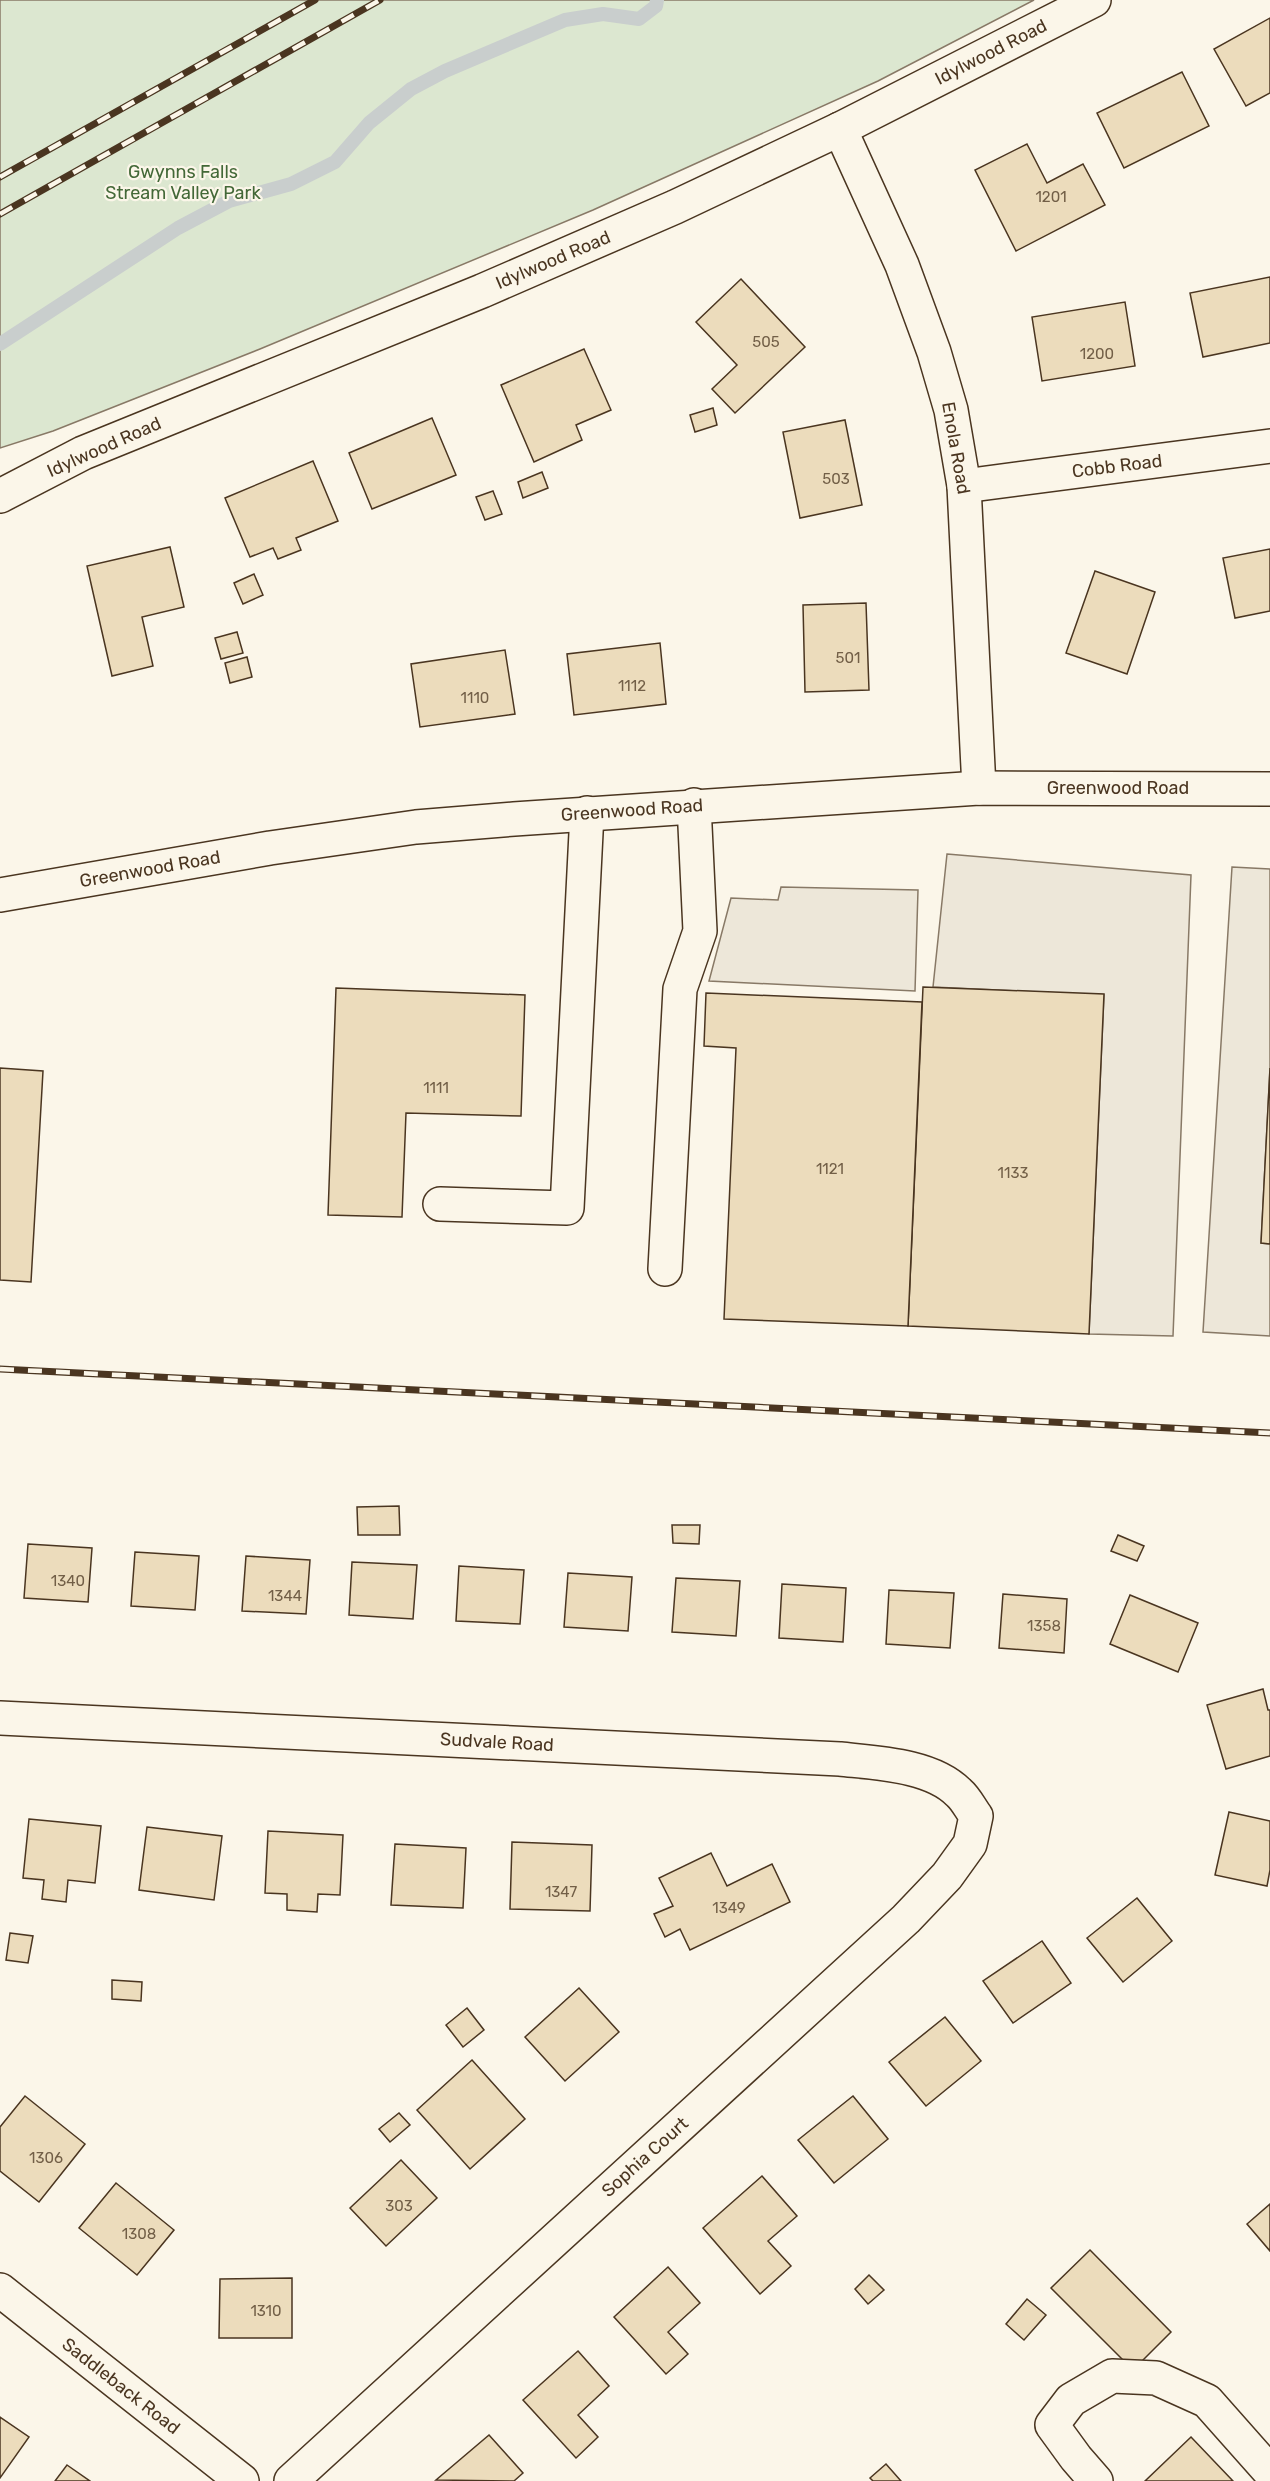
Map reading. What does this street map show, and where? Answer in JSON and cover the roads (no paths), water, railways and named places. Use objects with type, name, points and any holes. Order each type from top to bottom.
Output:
[{"type":"street","name":"Idylwood Road","points":[[0,496],[83,453],[482,291],[675,207],[840,129],[1094,0]]},
{"type":"street","name":"Enola Road","points":[[840,129],[902,265],[934,352],[951,410],[964,486],[979,788]]},
{"type":"street","name":"Cobb Road","points":[[964,486],[1270,446]]},
{"type":"street","name":"Greenwood Road","points":[[0,895],[270,848],[405,829],[587,813],[979,788],[1270,789]]},
{"type":"street","points":[[665,1269],[680,989],[700,931],[694,805]]},
{"type":"street","points":[[440,1204],[567,1208],[587,813]]},
{"type":"street","name":"Sudvale Road","points":[[0,1718],[840,1759],[892,1765],[937,1777],[959,1793],[976,1816]]},
{"type":"street","name":"Sophia Court","points":[[291,2481],[906,1919],[947,1876],[970,1844],[976,1816]]},
{"type":"street","name":"Saddleback Road","points":[[0,2290],[242,2481]]},
{"type":"street","points":[[1096,2481],[1052,2425],[1071,2400],[1112,2376],[1156,2378],[1207,2401],[1270,2472]]},
{"type":"waterway","points":[[0,344],[178,228],[229,201],[291,184],[335,162],[369,123],[411,89],[445,71],[565,20],[603,14],[639,19],[656,6],[657,0]]},
{"type":"railway","points":[[0,177],[315,0]]},
{"type":"railway","points":[[0,214],[380,0]]},
{"type":"railway","points":[[0,1369],[1270,1433]]},
{"type":"park label","name":"Gwynns Falls Stream Valley Park","points":[[183,182]]}]
